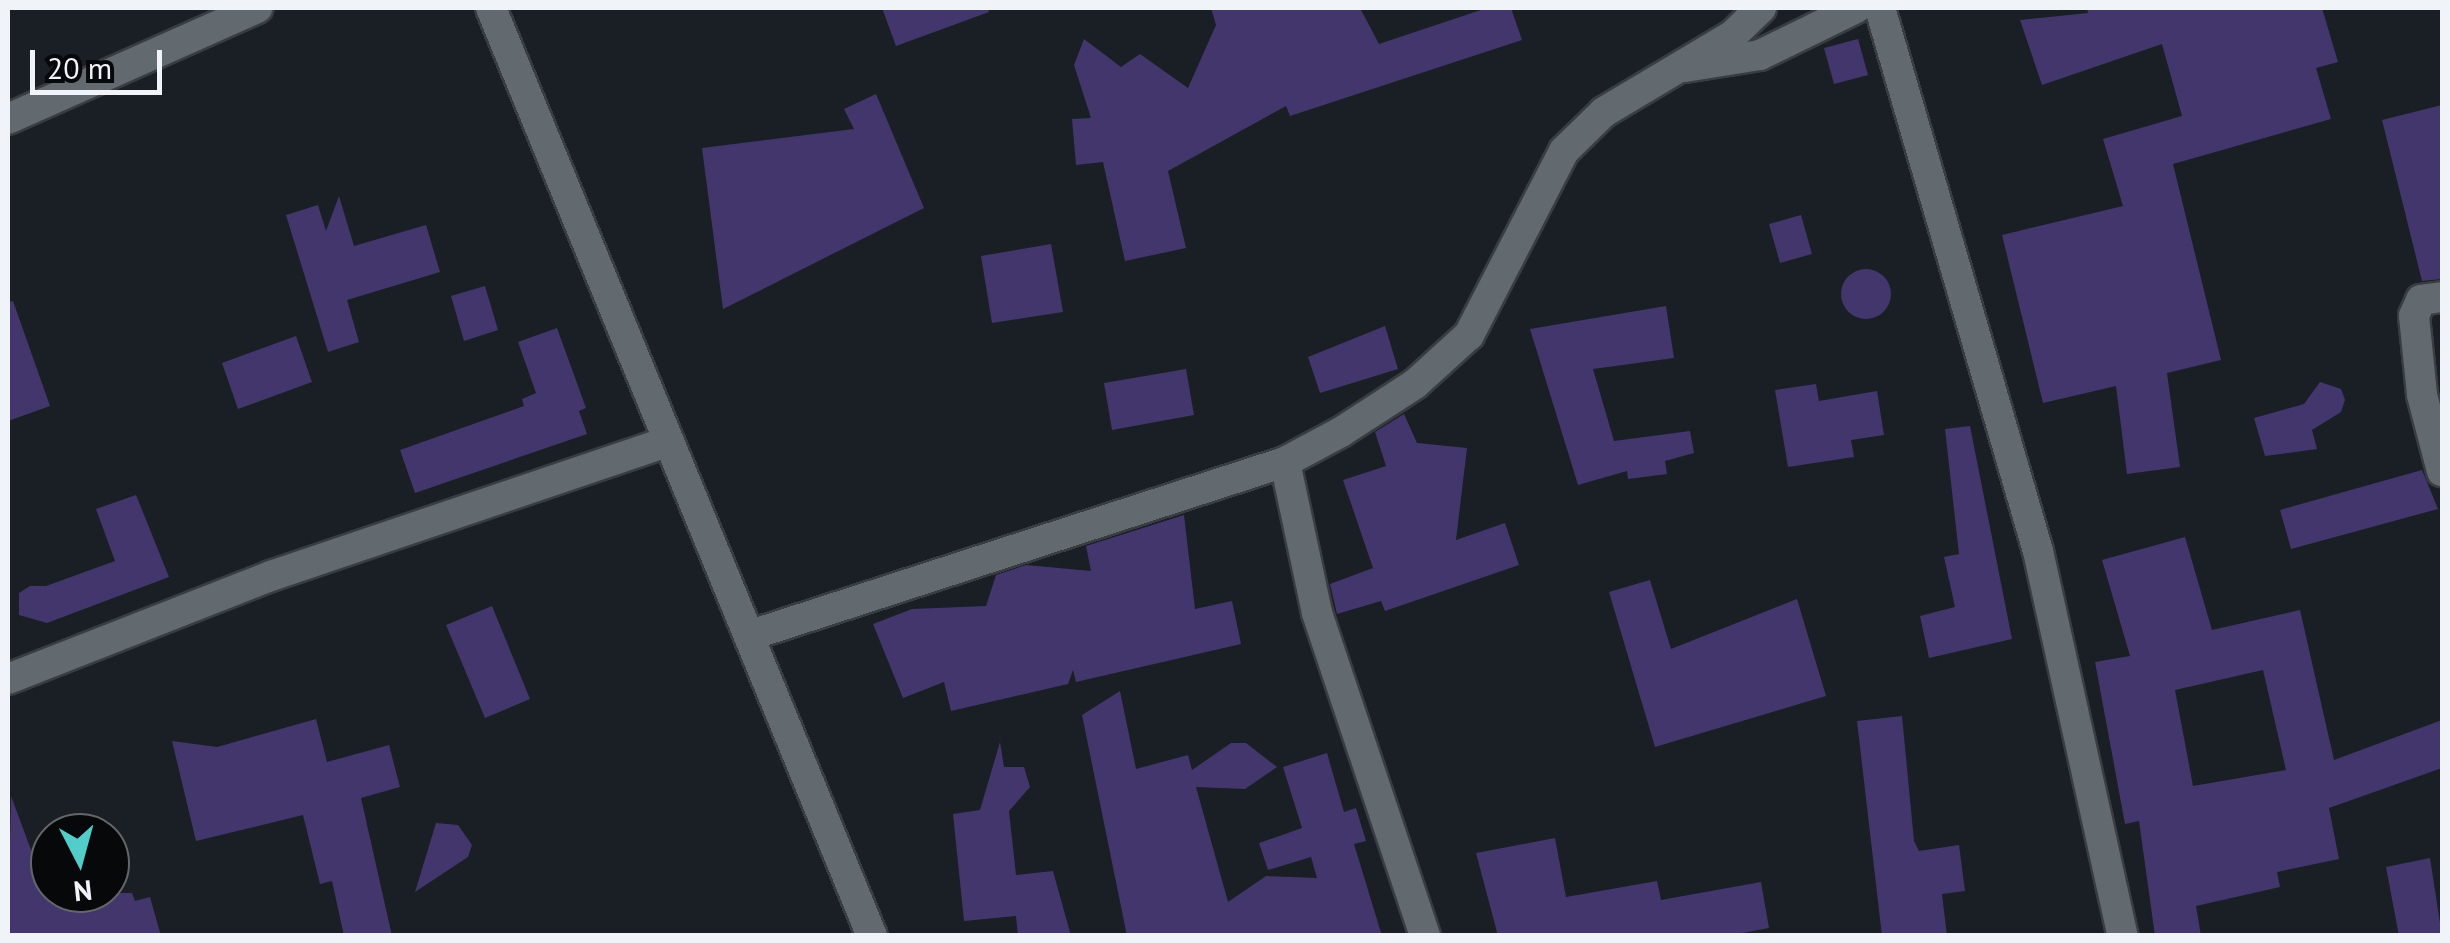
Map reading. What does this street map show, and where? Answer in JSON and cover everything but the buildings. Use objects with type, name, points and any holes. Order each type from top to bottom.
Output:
[{"type":"street","points":[[8,119],[257,8]]},
{"type":"street","points":[[491,8],[752,635],[868,934]]},
{"type":"street","points":[[752,635],[1285,462],[1414,384],[1469,335],[1564,151],[1604,112],[1682,67],[1761,8]]},
{"type":"street","points":[[1682,67],[1760,55],[1856,8]]},
{"type":"street","points":[[1880,8],[2038,551],[2123,936]]},
{"type":"street","points":[[2442,297],[2421,300],[2414,316],[2425,412],[2442,470]]},
{"type":"street","points":[[8,678],[271,576],[669,441]]},
{"type":"street","points":[[1285,462],[1317,613],[1425,936]]}]
